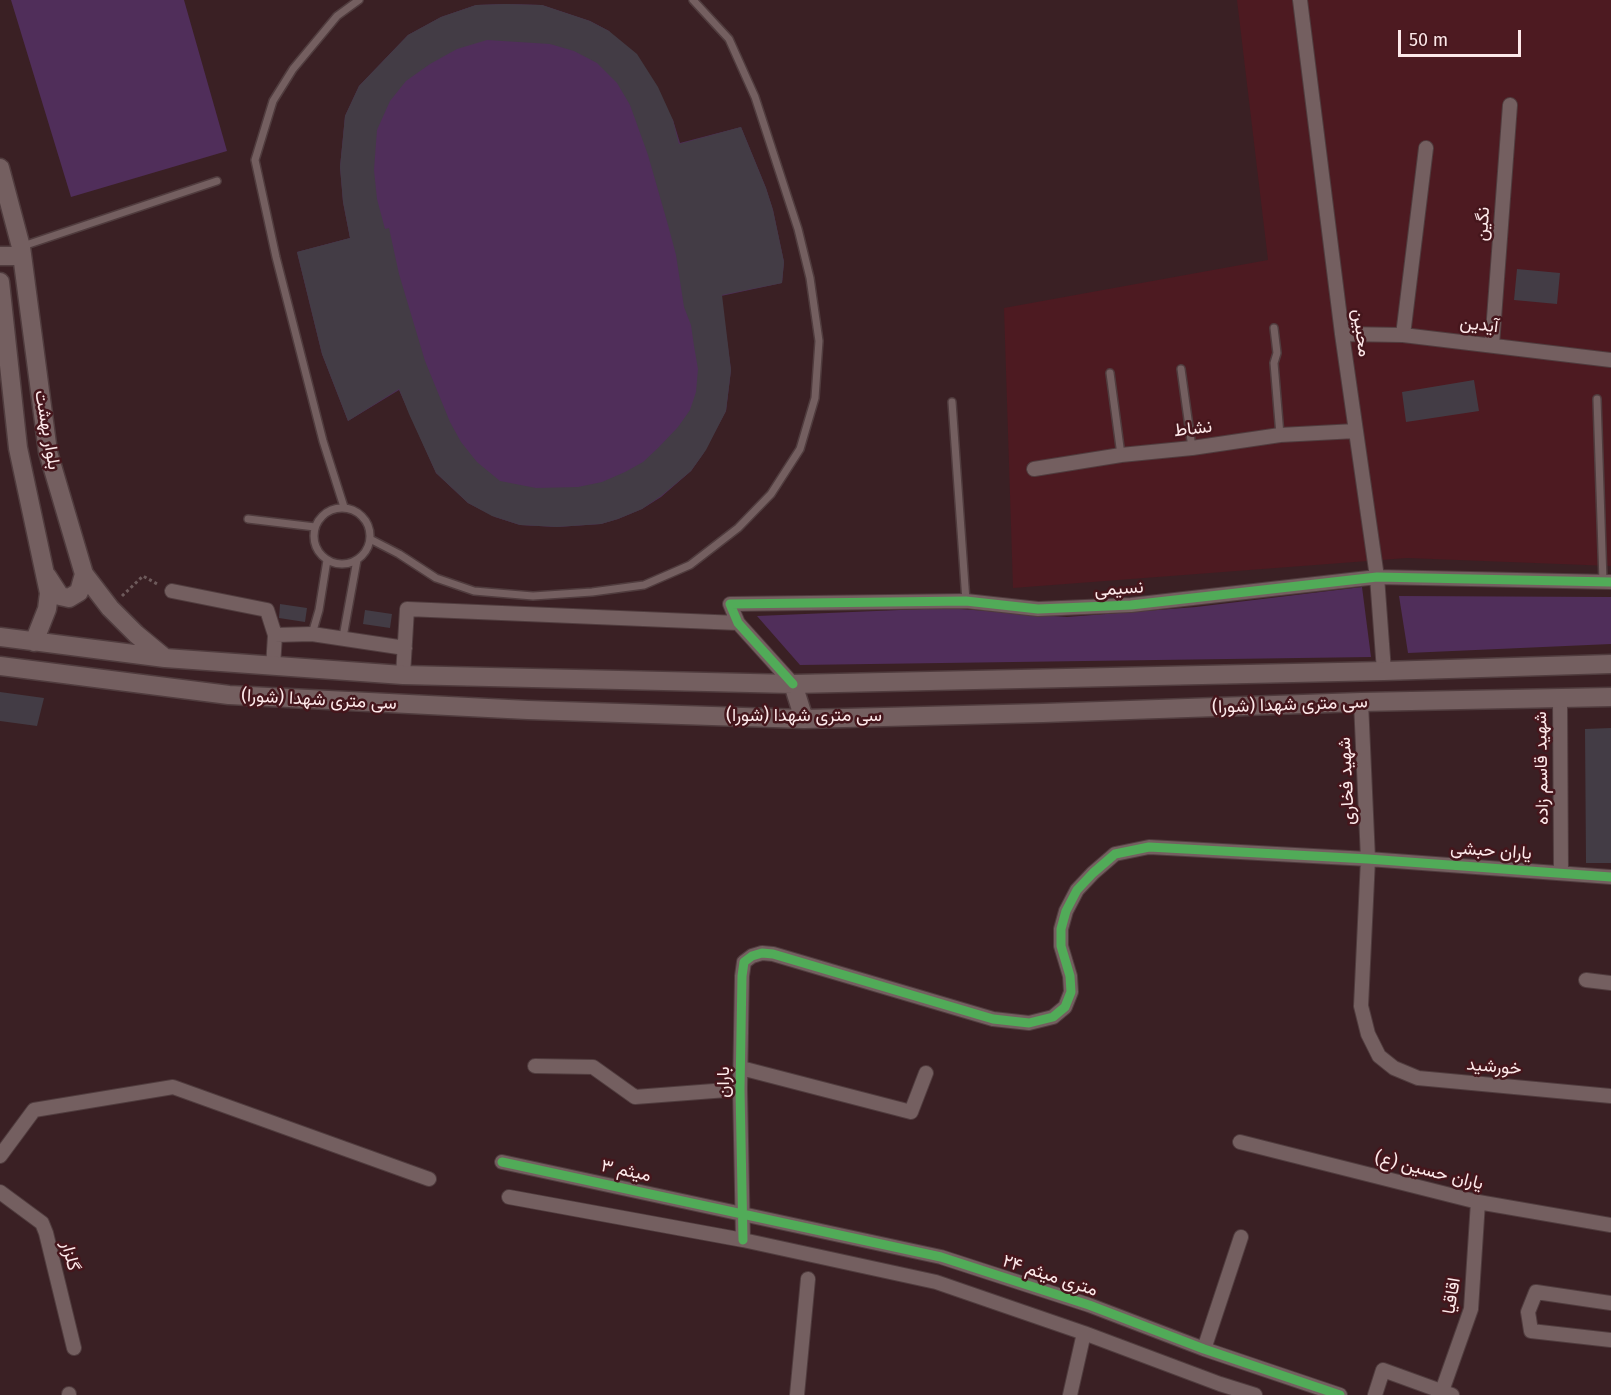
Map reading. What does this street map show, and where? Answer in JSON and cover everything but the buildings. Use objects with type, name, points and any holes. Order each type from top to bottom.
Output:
[{"type":"main road","name":"بلوار بهشت","points":[[0,168],[21,251],[48,452],[84,574],[110,608],[165,658]]},
{"type":"main road","points":[[0,256],[21,251]]},
{"type":"main road","name":"بلوار بهشت","points":[[0,282],[18,448],[49,593],[47,609],[34,642]]},
{"type":"main road","points":[[46,575],[60,596],[69,598],[79,592],[84,574]]},
{"type":"main road","name":"سی متری شهدا (شورا)","points":[[0,637],[165,658],[404,675],[793,684],[1611,664]]},
{"type":"main road","name":"سی متری شهدا (شورا)","points":[[0,666],[229,695],[528,710],[804,719],[1361,702],[1611,697]]},
{"type":"main road","points":[[793,684],[804,719]]},
{"type":"street","name":"محبین","points":[[1300,0],[1342,334],[1377,577],[1384,671]]},
{"type":"street","name":"نگین","points":[[1492,345],[1510,105]]},
{"type":"street","points":[[1403,335],[1426,148]]},
{"type":"street","name":"آیدین","points":[[1342,334],[1403,335],[1611,360]]},
{"type":"street","name":"نشاط","points":[[1034,470],[1121,454],[1192,448],[1280,435],[1356,431]]},
{"type":"street","name":"نسیمی","points":[[738,623],[730,604],[966,602],[1038,609],[1131,606],[1377,577],[1607,582]]},
{"type":"street","points":[[171,591],[267,610],[275,635],[273,667]]},
{"type":"street","points":[[404,675],[407,609],[738,623],[793,684]]},
{"type":"street","points":[[275,635],[312,634],[343,637],[405,648]]},
{"type":"street","name":"شهید قاسم زاده","points":[[1560,699],[1562,873]]},
{"type":"street","name":"شهید فخاری","points":[[1361,702],[1368,859],[1361,1006],[1368,1034],[1379,1056]]},
{"type":"street","name":"یاران حبشی","points":[[752,956],[762,953],[773,954],[993,1019],[1029,1023],[1053,1017],[1065,1007],[1071,992],[1070,976],[1061,946],[1061,929],[1066,911],[1077,890],[1115,854],[1149,847],[1368,859],[1611,877]]},
{"type":"street","name":"باران","points":[[743,1240],[740,1089],[742,976],[744,962],[752,956]]},
{"type":"street","points":[[1586,980],[1611,984]]},
{"type":"street","name":"خورشید","points":[[1379,1056],[1394,1068],[1418,1078],[1611,1095]]},
{"type":"street","points":[[535,1066],[593,1067],[635,1097],[740,1089]]},
{"type":"street","points":[[741,1068],[911,1112],[926,1073]]},
{"type":"street","points":[[0,1156],[34,1110],[173,1087],[429,1179]]},
{"type":"street","name":"یاران حسین (ع)","points":[[1240,1142],[1478,1202],[1611,1225]]},
{"type":"street","name":"میثم ۳","points":[[502,1162],[743,1213]]},
{"type":"street","name":"گلزار","points":[[0,1192],[42,1224],[74,1348]]},
{"type":"street","points":[[509,1197],[743,1240],[936,1282],[1084,1333],[1219,1390],[1255,1395]]},
{"type":"street","name":"اقاقیا","points":[[1447,1393],[1472,1309],[1478,1202]]},
{"type":"street","name":"۲۴ متری میثم","points":[[743,1213],[941,1257],[1089,1305],[1204,1349],[1340,1395]]},
{"type":"street","points":[[1204,1349],[1241,1237]]},
{"type":"street","points":[[936,1282],[941,1257]]},
{"type":"street","points":[[797,1395],[808,1279]]},
{"type":"street","points":[[1611,1303],[1536,1292],[1528,1312],[1531,1330],[1611,1340]]},
{"type":"street","points":[[1070,1395],[1084,1333]]},
{"type":"street","points":[[1375,1395],[1383,1370],[1447,1393]]},
{"type":"lane","points":[[344,507],[317,418],[276,256],[255,160],[273,102],[293,69],[337,16],[359,0]]},
{"type":"lane","points":[[370,539],[399,554],[436,578],[474,591],[533,596],[592,592],[644,585],[690,565],[738,528],[771,494],[801,449],[815,398],[819,341],[810,278],[798,229],[755,97],[729,39],[693,0]]},
{"type":"lane","points":[[21,251],[217,182]]},
{"type":"lane","points":[[1274,328],[1280,435]]},
{"type":"lane","points":[[1181,369],[1192,448]]},
{"type":"lane","points":[[1110,373],[1121,454]]},
{"type":"lane","points":[[1597,399],[1607,582]]},
{"type":"lane","points":[[952,402],[966,602]]},
{"type":"lane","points":[[343,637],[357,560],[368,547],[370,530],[361,514],[344,507],[326,512],[315,527],[315,546],[320,554],[327,560],[342,564],[357,560]]},
{"type":"lane","points":[[248,519],[315,527]]},
{"type":"lane","points":[[312,634],[319,610],[327,560]]},
{"type":"path","points":[[110,608],[143,576],[171,591]]},
{"type":"shaded area","points":[[11,0],[184,0],[227,151],[71,197]]},
{"type":"shaded area","points":[[1237,0],[1611,0],[1611,566],[1407,558],[1013,588],[1004,308],[1268,260]]},
{"type":"shaded area","points":[[476,5],[542,5],[590,21],[609,31],[673,120],[680,143],[741,127],[766,188],[784,262],[782,283],[721,296],[731,370],[726,411],[703,454],[691,471],[661,497],[642,509],[601,524],[557,527],[520,525],[495,517],[468,503],[436,473],[399,390],[348,421],[322,354],[297,252],[350,238],[343,202],[340,167],[345,116],[359,86],[408,35],[441,17]]},
{"type":"shaded area","points":[[1362,587],[1371,657],[800,665],[757,616],[947,608],[1067,617],[1196,607]]},
{"type":"shaded area","points":[[1399,596],[1611,597],[1611,644],[1408,653]]},
{"type":"cycle path","points":[[793,684],[738,623],[730,604],[966,601],[1038,609],[1131,605],[1377,577],[1611,582]]},
{"type":"cycle path","points":[[743,1240],[740,1089],[742,976],[744,962],[752,956],[762,953],[773,954],[993,1019],[1029,1023],[1053,1017],[1065,1007],[1071,992],[1070,976],[1061,946],[1061,929],[1066,911],[1077,890],[1115,854],[1149,847],[1368,859],[1611,877]]},
{"type":"cycle path","points":[[502,1162],[941,1257],[1089,1305],[1204,1349],[1340,1395]]}]
